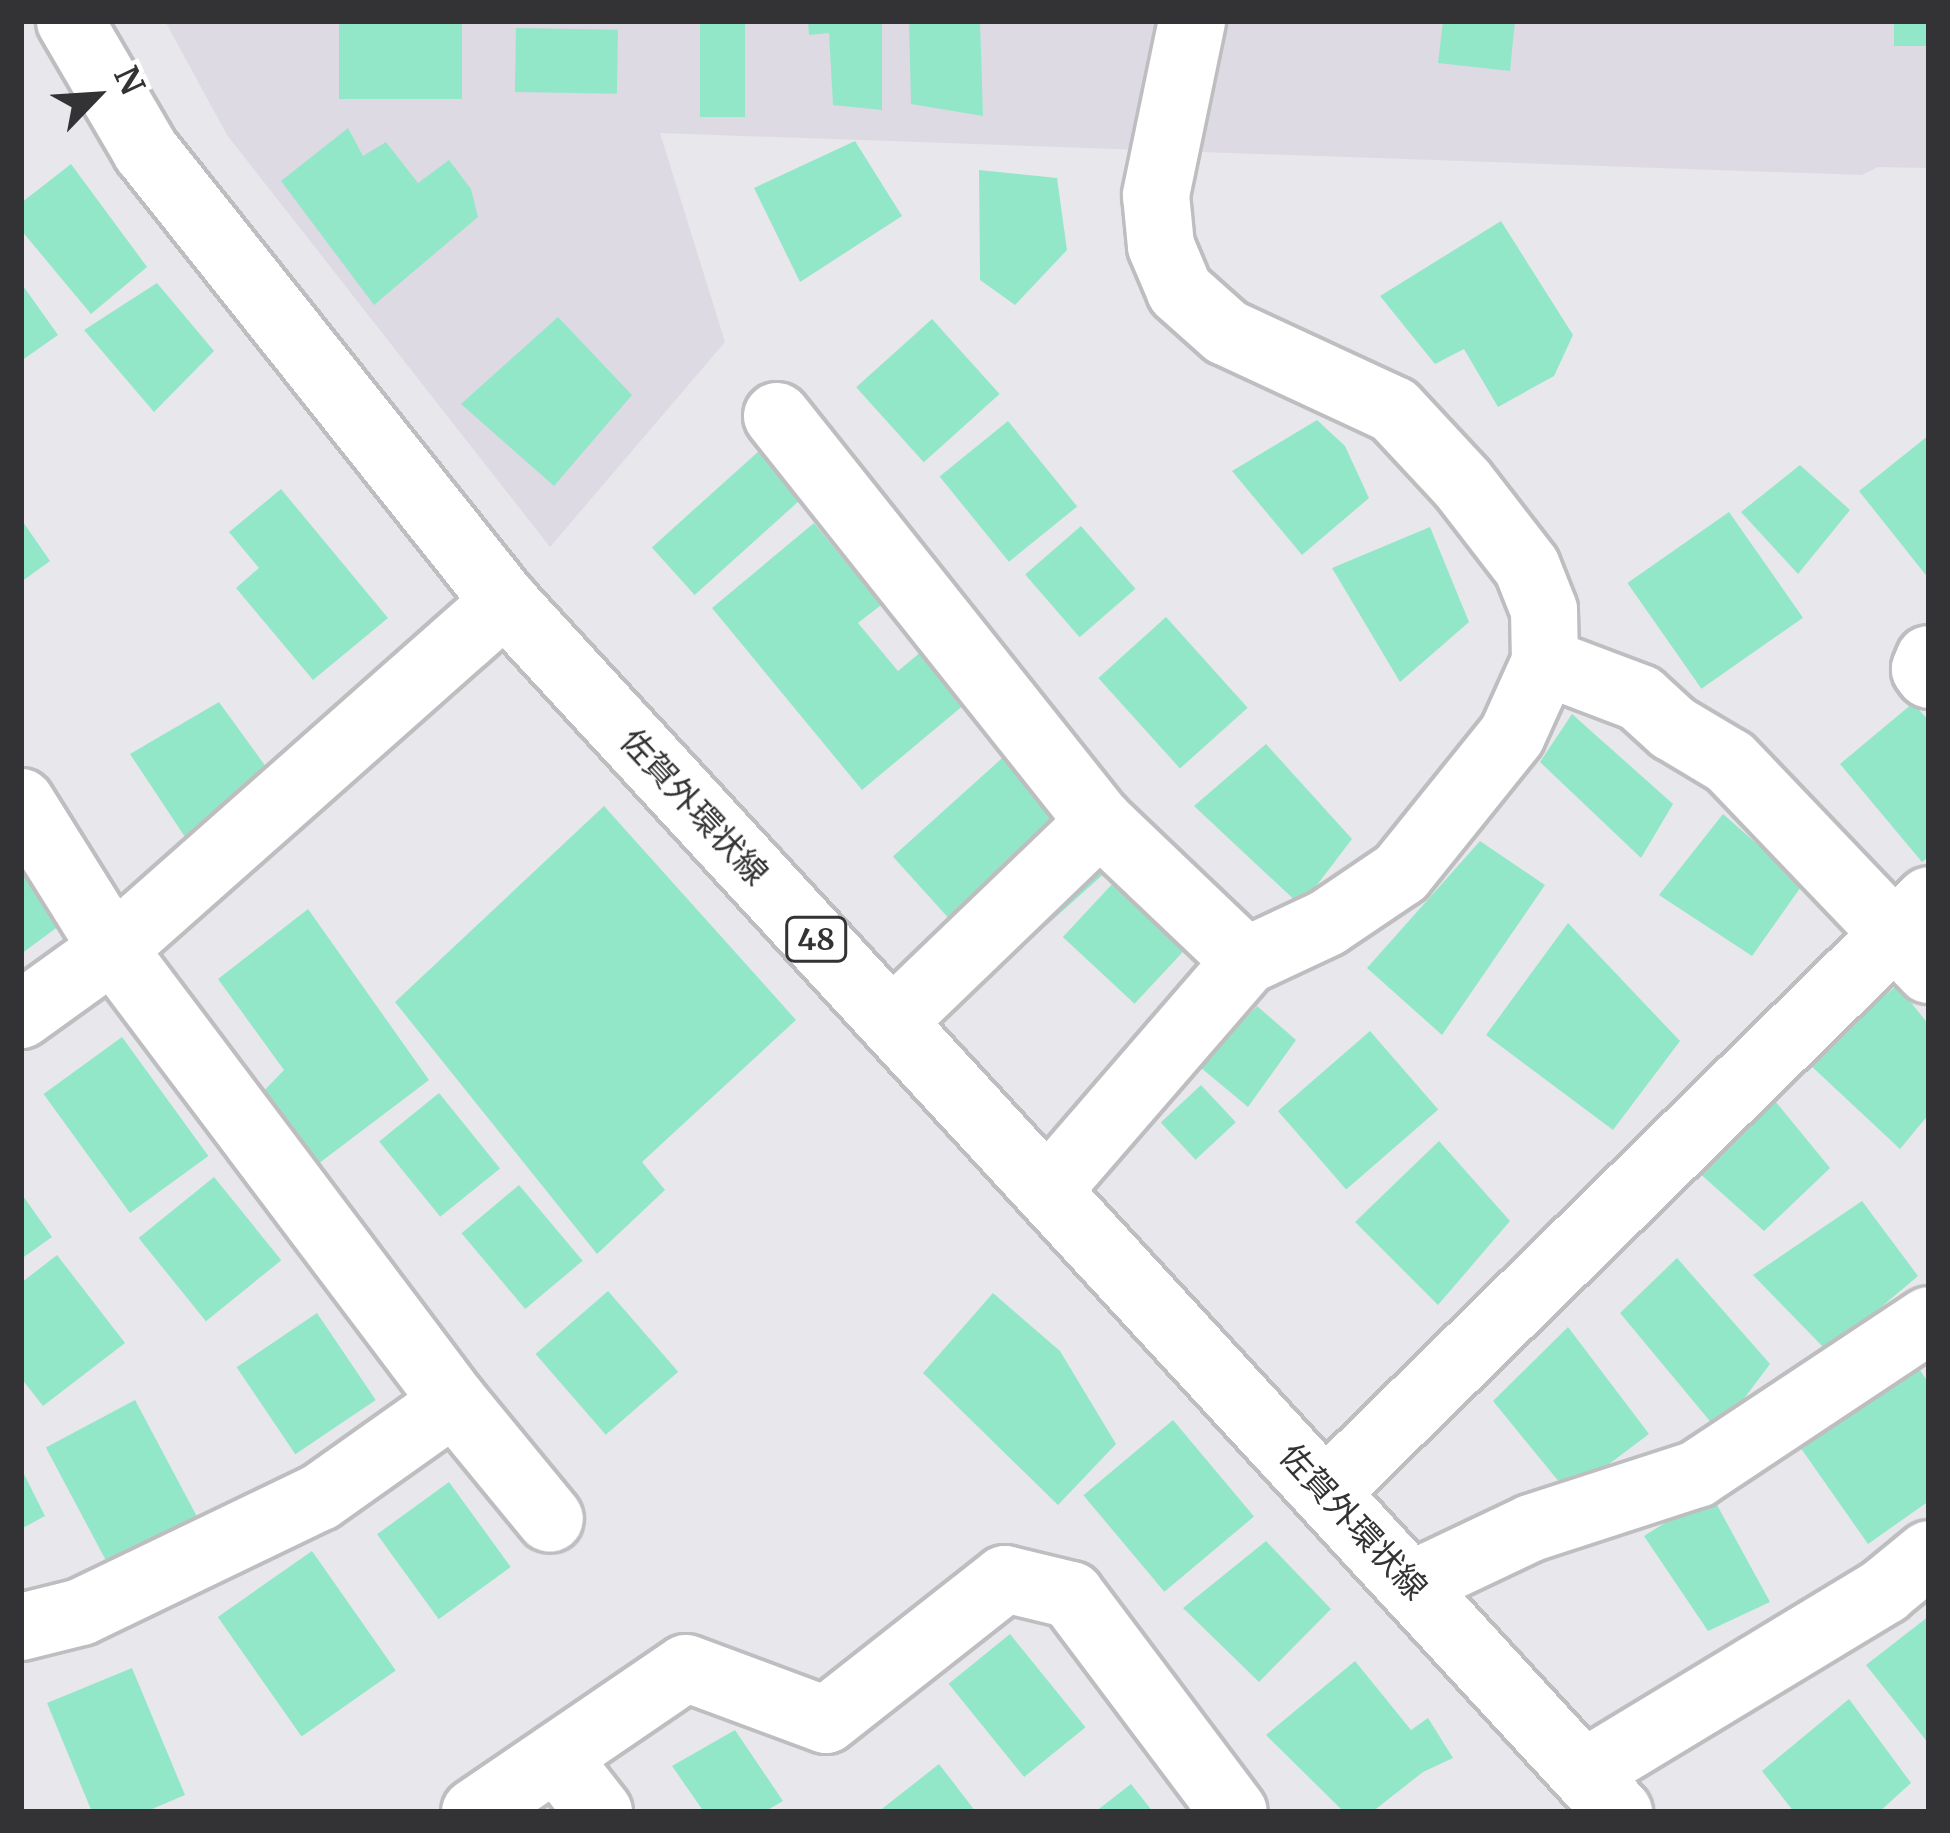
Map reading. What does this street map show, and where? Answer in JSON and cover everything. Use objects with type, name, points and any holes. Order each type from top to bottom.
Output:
[{"type":"street","name":"佐賀外環状線","points":[[70,21],[146,151],[506,602],[1601,1792]]},
{"type":"street","points":[[1047,1191],[1246,961],[1328,923],[1401,873],[1512,735],[1545,662],[1544,610],[1527,568],[1462,483],[1394,410],[1226,332],[1180,290],[1161,246],[1156,196],[1192,21]]},
{"type":"street","points":[[777,416],[1100,822],[1246,961]]},
{"type":"street","points":[[21,1016],[113,949],[506,602]]},
{"type":"street","points":[[1929,659],[1924,669],[1929,676]]},
{"type":"street","points":[[1325,1493],[1917,933],[1730,762],[1673,728],[1640,698],[1545,662]]},
{"type":"street","points":[[21,802],[113,949],[454,1402],[550,1519]]},
{"type":"street","points":[[892,1022],[1100,822]]},
{"type":"street","points":[[1412,1585],[1532,1528],[1697,1474],[1929,1320]]},
{"type":"street","points":[[21,1627],[81,1612],[320,1498],[454,1402]]},
{"type":"street","points":[[1601,1792],[1929,1554]]},
{"type":"street","points":[[475,1812],[686,1668],[826,1720],[1005,1579],[1071,1595],[1234,1812]]},
{"type":"street","points":[[556,1757],[598,1812]]},
{"type":"shaded area","points":[[165,21],[1929,21],[1929,168],[1878,167],[1862,175],[660,133],[725,342],[550,547],[227,135]]},
{"type":"building","points":[[339,21],[462,21],[462,99],[339,99]]},
{"type":"building","points":[[700,21],[745,21],[745,117],[700,117]]},
{"type":"building","points":[[808,21],[882,21],[882,110],[833,105],[829,33],[809,35]]},
{"type":"building","points":[[909,21],[980,21],[983,116],[911,104]]},
{"type":"building","points":[[1443,21],[1515,21],[1510,71],[1438,63]]},
{"type":"building","points":[[1894,21],[1929,21],[1929,46],[1894,46]]},
{"type":"building","points":[[516,28],[618,30],[617,94],[515,92]]},
{"type":"building","points":[[348,128],[363,156],[386,142],[418,183],[449,160],[471,189],[478,217],[374,305],[281,181]]},
{"type":"building","points":[[855,141],[902,216],[800,282],[754,188]]},
{"type":"building","points":[[71,164],[147,267],[91,314],[21,230],[21,203]]},
{"type":"building","points":[[979,170],[1057,178],[1067,250],[1015,305],[980,280]]},
{"type":"building","points":[[1501,221],[1573,335],[1554,376],[1498,407],[1464,349],[1435,364],[1380,296]]},
{"type":"building","points":[[21,283],[58,335],[21,361]]},
{"type":"building","points":[[157,283],[214,351],[154,412],[84,330]]},
{"type":"building","points":[[558,317],[632,395],[554,486],[461,404]]},
{"type":"building","points":[[932,319],[1000,394],[924,462],[856,387]]},
{"type":"building","points":[[1317,420],[1345,446],[1369,498],[1302,555],[1232,471]]},
{"type":"building","points":[[1008,421],[1077,506],[1009,562],[940,476]]},
{"type":"building","points":[[1929,435],[1929,579],[1859,491]]},
{"type":"building","points":[[770,441],[813,489],[695,595],[652,547]]},
{"type":"building","points":[[1800,465],[1850,510],[1798,574],[1741,512]]},
{"type":"building","points":[[281,489],[388,618],[313,680],[236,588],[259,568],[229,532]]},
{"type":"building","points":[[1729,512],[1803,618],[1701,689],[1627,583]]},
{"type":"building","points":[[21,519],[50,561],[21,582]]},
{"type":"building","points":[[814,523],[881,605],[858,623],[898,671],[922,651],[965,704],[862,790],[712,608]]},
{"type":"building","points":[[1081,526],[1135,589],[1080,637],[1025,575]]},
{"type":"building","points":[[1430,527],[1469,622],[1400,682],[1332,568]]},
{"type":"building","points":[[1166,617],[1248,708],[1180,769],[1098,678]]},
{"type":"building","points":[[219,702],[269,771],[187,840],[130,754]]},
{"type":"building","points":[[1913,703],[1929,721],[1929,856],[1922,862],[1840,764]]},
{"type":"building","points":[[1572,714],[1673,804],[1641,858],[1540,762]]},
{"type":"building","points":[[1020,742],[1123,856],[996,971],[893,856]]},
{"type":"building","points":[[1266,744],[1352,839],[1301,906],[1194,806]]},
{"type":"building","points":[[604,806],[796,1020],[642,1162],[665,1190],[597,1254],[395,1002]]},
{"type":"building","points":[[1723,814],[1803,884],[1752,956],[1659,895]]},
{"type":"building","points":[[1480,841],[1545,885],[1442,1035],[1367,968]]},
{"type":"building","points":[[21,857],[67,920],[21,954]]},
{"type":"building","points":[[1129,866],[1201,933],[1135,1004],[1063,937]]},
{"type":"building","points":[[308,909],[429,1080],[310,1170],[257,1098],[284,1070],[218,979]]},
{"type":"building","points":[[1568,923],[1680,1041],[1613,1130],[1486,1035]]},
{"type":"building","points":[[1897,985],[1929,1025],[1929,1114],[1900,1149],[1808,1063]]},
{"type":"building","points":[[1257,1006],[1296,1040],[1248,1107],[1200,1067]]},
{"type":"building","points":[[1370,1031],[1438,1109],[1346,1190],[1278,1111]]},
{"type":"building","points":[[122,1037],[208,1156],[130,1213],[44,1094]]},
{"type":"building","points":[[1201,1085],[1236,1122],[1196,1160],[1161,1123]]},
{"type":"building","points":[[439,1093],[500,1168],[440,1217],[379,1141]]},
{"type":"building","points":[[1771,1096],[1830,1168],[1764,1231],[1696,1170]]},
{"type":"building","points":[[1439,1141],[1510,1221],[1438,1305],[1355,1222]]},
{"type":"building","points":[[214,1177],[281,1260],[206,1321],[139,1238]]},
{"type":"building","points":[[519,1185],[583,1261],[525,1309],[462,1233]]},
{"type":"building","points":[[21,1193],[52,1237],[21,1259]]},
{"type":"building","points":[[1862,1201],[1918,1276],[1828,1352],[1753,1275]]},
{"type":"building","points":[[57,1255],[125,1343],[43,1406],[21,1378],[21,1283]]},
{"type":"building","points":[[1677,1258],[1770,1364],[1719,1432],[1620,1313]]},
{"type":"building","points":[[608,1291],[678,1372],[606,1435],[536,1354]]},
{"type":"building","points":[[993,1293],[1060,1351],[1116,1444],[1058,1505],[923,1373]]},
{"type":"building","points":[[317,1313],[376,1400],[295,1454],[237,1367]]},
{"type":"building","points":[[1568,1327],[1649,1434],[1605,1467],[1560,1483],[1493,1401]]},
{"type":"building","points":[[1920,1370],[1929,1384],[1929,1501],[1868,1544],[1800,1447]]},
{"type":"building","points":[[135,1400],[205,1532],[116,1579],[46,1447]]},
{"type":"building","points":[[1173,1420],[1254,1517],[1164,1592],[1083,1495]]},
{"type":"building","points":[[21,1468],[45,1516],[21,1529]]},
{"type":"building","points":[[449,1482],[511,1567],[439,1619],[377,1534]]},
{"type":"building","points":[[1711,1494],[1770,1602],[1708,1631],[1644,1536]]},
{"type":"building","points":[[1266,1541],[1331,1609],[1259,1682],[1183,1608]]},
{"type":"building","points":[[312,1551],[396,1671],[302,1737],[218,1617]]},
{"type":"building","points":[[1929,1616],[1929,1744],[1866,1665]]},
{"type":"building","points":[[1010,1634],[1086,1727],[1024,1777],[949,1684]]},
{"type":"building","points":[[1355,1661],[1411,1730],[1428,1718],[1453,1758],[1423,1772],[1372,1812],[1344,1812],[1266,1735]]},
{"type":"building","points":[[132,1668],[185,1795],[145,1812],[92,1812],[47,1703]]},
{"type":"building","points":[[1849,1699],[1911,1783],[1879,1812],[1794,1812],[1762,1771]]},
{"type":"building","points":[[735,1730],[783,1801],[764,1812],[704,1812],[672,1766]]},
{"type":"building","points":[[939,1764],[976,1812],[878,1812]]},
{"type":"building","points":[[1131,1784],[1153,1812],[1095,1812]]}]
